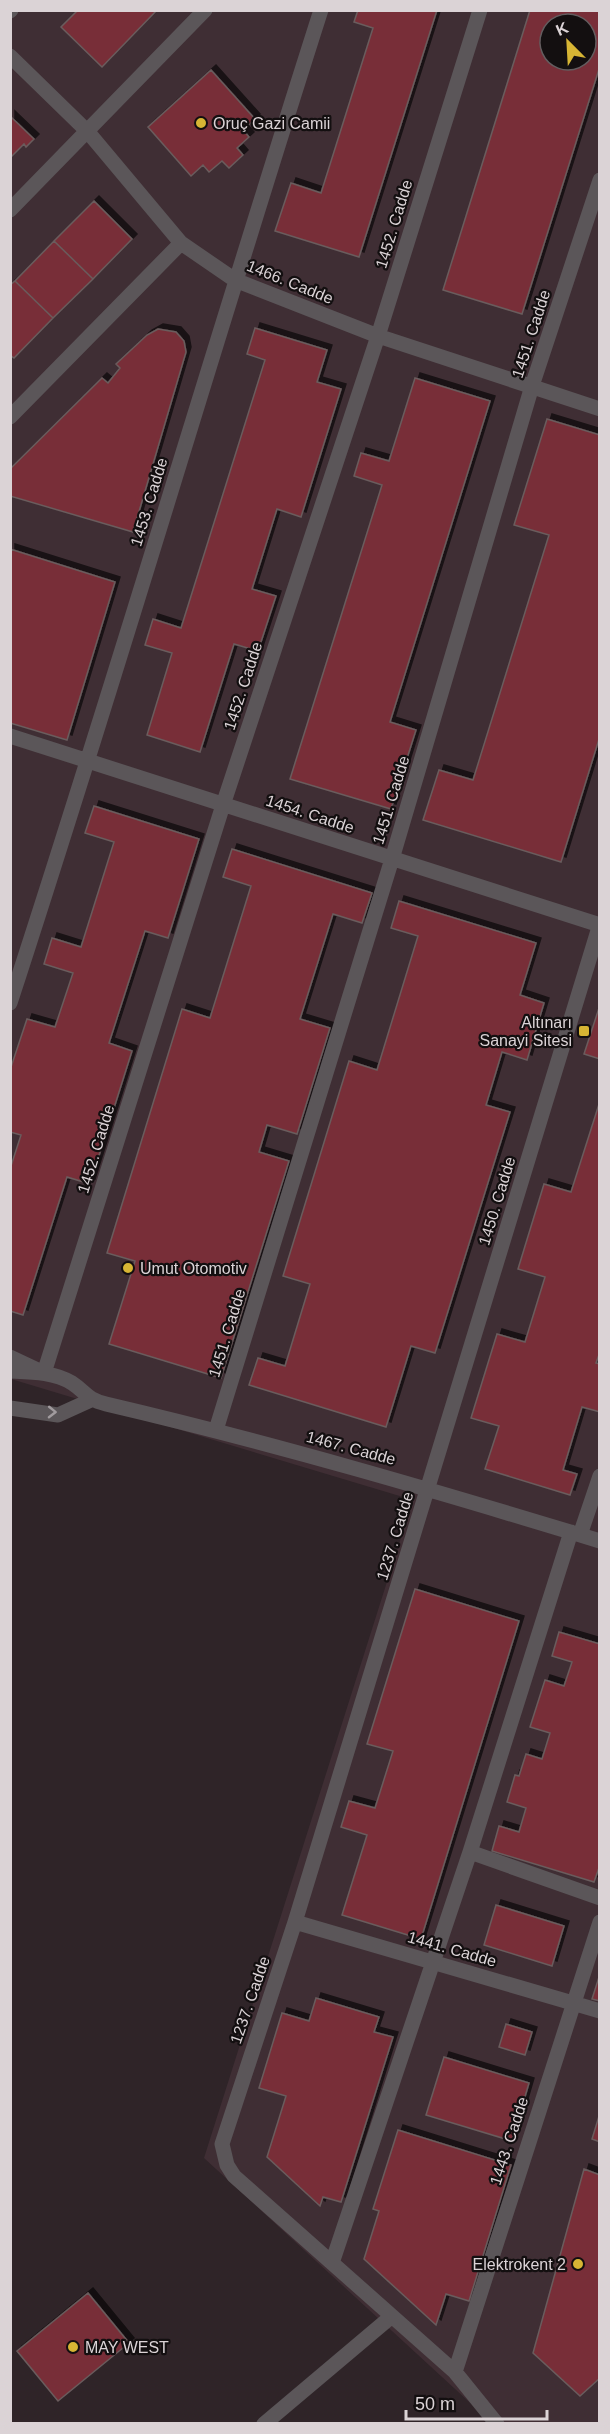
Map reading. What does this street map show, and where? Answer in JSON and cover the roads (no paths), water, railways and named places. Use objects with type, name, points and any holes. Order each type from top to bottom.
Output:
[{"type":"street","points":[[10,210],[205,10]]},
{"type":"street","name":"1453. Cadde","points":[[10,1003],[89,762],[235,280],[321,10]]},
{"type":"street","name":"1452. Cadde","points":[[44,1373],[223,805],[378,336],[480,10]]},
{"type":"street","name":"1466. Cadde","points":[[10,56],[88,132],[181,243],[235,280],[378,336],[600,408]]},
{"type":"street","name":"1451. Cadde","points":[[216,1430],[392,859],[532,386],[600,180]]},
{"type":"street","points":[[10,417],[181,243]]},
{"type":"street","name":"1454. Cadde","points":[[10,736],[599,925]]},
{"type":"street","name":"1450. Cadde","points":[[429,1488],[599,925]]},
{"type":"street","points":[[10,1357],[44,1373]]},
{"type":"street","name":"1467. Cadde","points":[[10,1371],[44,1373],[72,1383],[91,1400],[216,1430],[429,1488],[600,1541]]},
{"type":"street","points":[[10,1408],[58,1414],[91,1400]]},
{"type":"street","points":[[332,2263],[575,1534],[600,1476]]},
{"type":"street","name":"1237. Cadde","points":[[429,1488],[295,1922],[222,2144],[227,2165],[234,2176],[455,2372],[497,2424]]},
{"type":"street","points":[[470,1852],[600,1898]]},
{"type":"street","name":"1441. Cadde","points":[[295,1922],[600,2011]]},
{"type":"street","name":"1443. Cadde","points":[[455,2372],[572,2003],[600,1922]]},
{"type":"street","points":[[264,2424],[392,2316]]},
{"type":"place","name":"Oruç Gazi Camii","points":[[201,123]]},
{"type":"place","name":"Altınarı Sanayi Sitesi","points":[[584,1031]]},
{"type":"place","name":"Umut Otomotiv","points":[[128,1268]]},
{"type":"place","name":"Elektrokent 2","points":[[578,2264]]},
{"type":"place","name":"MAY WEST","points":[[73,2347]]}]
